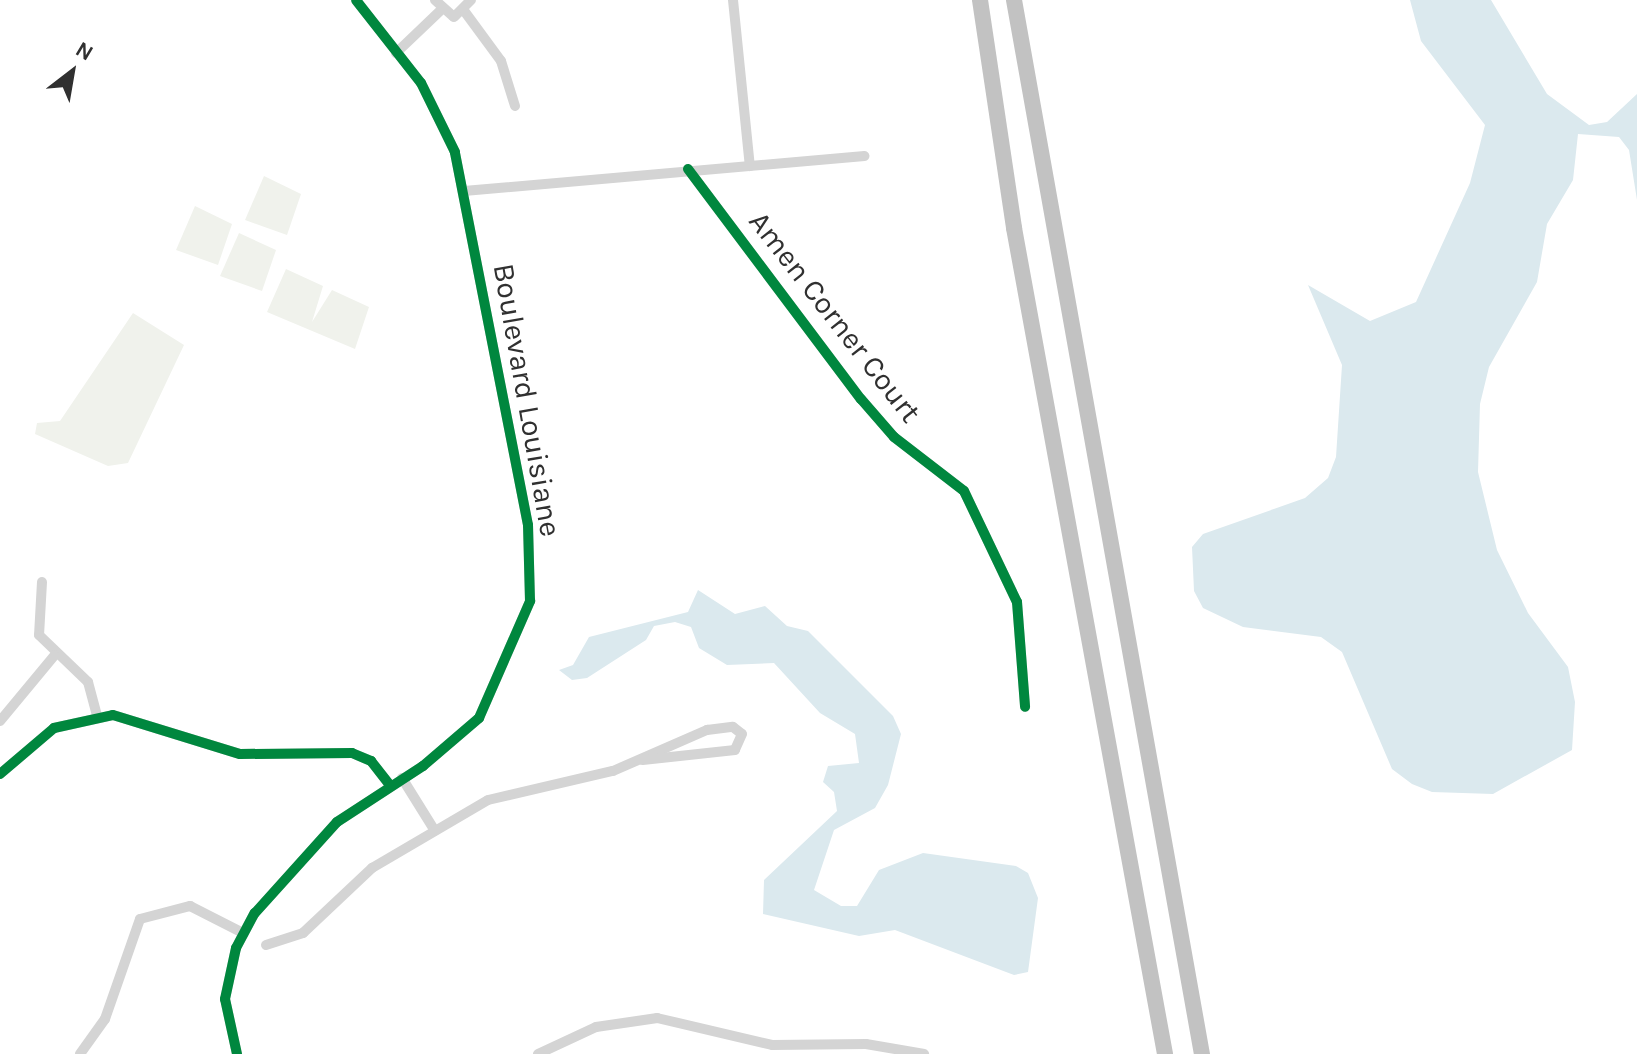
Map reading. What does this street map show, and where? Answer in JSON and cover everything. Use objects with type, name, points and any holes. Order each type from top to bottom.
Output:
[{"type":"highway","points":[[980,0],[1014,228],[1165,1054]]},
{"type":"highway","points":[[1014,0],[1202,1054]]},
{"type":"street","name":"Boulevard Louisiane","points":[[237,1054],[225,999],[243,933],[306,852],[479,718],[530,601],[528,525],[464,191],[441,118],[356,0]]},
{"type":"street","points":[[435,0],[440,11]]},
{"type":"street","points":[[465,12],[471,0]]},
{"type":"street","points":[[733,0],[750,166]]},
{"type":"street","points":[[396,53],[440,11],[465,12]]},
{"type":"street","points":[[465,12],[501,61],[515,106]]},
{"type":"street","points":[[464,191],[864,156]]},
{"type":"street","name":"Amen Corner Court","points":[[688,169],[861,399],[894,437],[964,491],[1017,602],[1025,707]]},
{"type":"street","points":[[42,582],[35,622],[54,656],[88,682],[97,716]]},
{"type":"street","points":[[0,721],[54,656]]},
{"type":"street","points":[[0,774],[35,738],[97,716],[137,718],[240,754],[352,753],[371,761],[390,785]]},
{"type":"street","points":[[266,945],[303,933],[372,868],[511,792],[643,760],[735,750],[742,734],[733,727],[707,730],[643,760]]},
{"type":"street","points":[[402,778],[435,831]]},
{"type":"street","points":[[80,1054],[105,1019],[140,919],[190,906],[243,933]]},
{"type":"street","points":[[538,1054],[596,1027],[657,1018],[772,1045],[866,1044],[924,1054]]},
{"type":"shaded area","points":[[1410,0],[1491,0],[1547,94],[1589,125],[1607,122],[1637,94],[1637,200],[1629,150],[1619,137],[1578,134],[1573,180],[1547,224],[1537,282],[1489,367],[1480,404],[1478,472],[1497,550],[1528,613],[1568,667],[1575,702],[1572,750],[1493,794],[1432,792],[1412,784],[1392,769],[1342,652],[1321,637],[1243,627],[1203,608],[1194,591],[1192,547],[1203,534],[1305,498],[1328,478],[1336,457],[1342,365],[1308,285],[1370,321],[1416,302],[1470,183],[1485,125],[1421,41]]},
{"type":"shaded area","points":[[264,176],[301,194],[287,235],[245,220]]},
{"type":"shaded area","points":[[195,206],[232,224],[218,265],[176,250]]},
{"type":"shaded area","points":[[239,233],[276,250],[262,291],[220,276]]},
{"type":"shaded area","points":[[286,269],[323,286],[312,322],[332,290],[369,307],[355,349],[267,312]]},
{"type":"shaded area","points":[[133,313],[184,345],[128,463],[108,466],[35,434],[37,423],[60,421]]},
{"type":"shaded area","points":[[698,590],[735,614],[765,606],[787,626],[808,631],[893,716],[901,734],[888,785],[875,808],[834,830],[814,890],[841,906],[857,906],[879,870],[923,853],[1016,866],[1028,873],[1038,898],[1028,972],[1014,975],[895,930],[859,936],[763,914],[764,880],[837,811],[834,792],[823,782],[828,766],[859,763],[855,734],[820,713],[774,663],[727,665],[699,648],[691,627],[675,622],[654,626],[646,640],[587,678],[572,680],[559,670],[573,665],[589,637],[688,612]]},
{"type":"cycle path","points":[[237,1054],[225,999],[236,948],[255,913],[337,822],[423,766],[479,718],[530,601],[528,525],[455,152],[421,83],[356,0]]},
{"type":"cycle path","points":[[688,169],[861,399],[894,437],[964,491],[1017,602],[1025,707]]},
{"type":"cycle path","points":[[0,774],[54,728],[113,715],[240,754],[352,753],[371,761],[390,785]]}]
